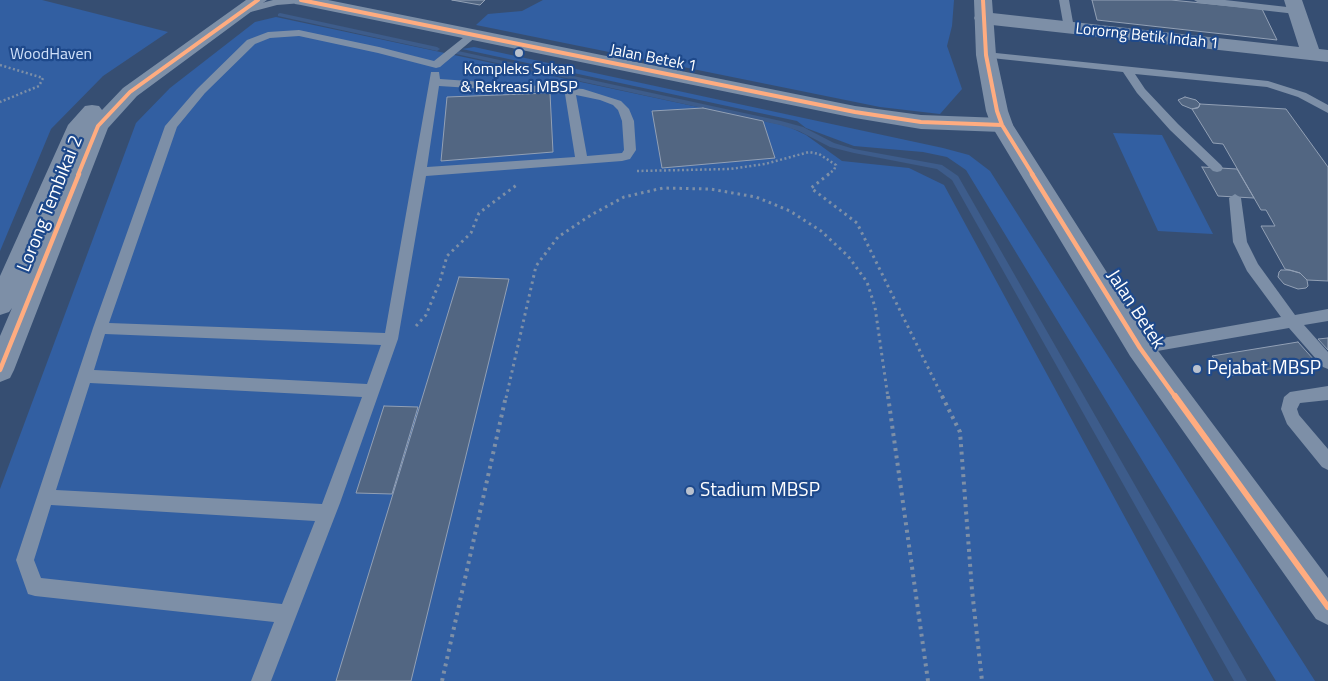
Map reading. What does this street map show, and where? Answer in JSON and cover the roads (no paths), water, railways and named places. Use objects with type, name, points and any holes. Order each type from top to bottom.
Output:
[{"type":"street","name":"Jalan Betek 1","points":[[301,0],[855,112],[940,124],[1002,126]]},
{"type":"street","name":"Lorong Tembikai 2","points":[[0,305],[78,125],[114,88],[170,54],[245,4]]},
{"type":"street","points":[[1295,5],[1328,69]]},
{"type":"street","name":"Lororng Betik Indah 1","points":[[983,9],[1069,28],[1320,55]]},
{"type":"street","name":"Jalan Betek","points":[[983,9],[986,55],[997,112],[1002,126],[1140,348],[1328,607]]},
{"type":"street","name":"Lorong Tembikai 2","points":[[0,370],[98,126],[170,54]]},
{"type":"lane","points":[[245,4],[301,0]]},
{"type":"lane","points":[[1064,0],[1069,28]]},
{"type":"lane","points":[[1199,0],[1295,5]]},
{"type":"lane","points":[[288,614],[35,588],[25,560],[100,328],[171,126],[201,91],[251,42],[268,35],[299,33],[380,50],[436,65]]},
{"type":"lane","points":[[261,681],[327,513],[391,339],[421,172],[436,65],[472,36]]},
{"type":"lane","points":[[986,55],[1268,84],[1302,95],[1328,110]]},
{"type":"lane","points":[[1126,70],[1141,91],[1217,168]]},
{"type":"lane","points":[[421,172],[626,156],[630,150],[628,121],[623,109],[617,103],[583,92],[434,82]]},
{"type":"lane","points":[[570,91],[582,160]]},
{"type":"lane","points":[[1235,198],[1238,229],[1244,252],[1252,267],[1291,320],[1328,364]]},
{"type":"lane","points":[[1140,348],[1328,315]]},
{"type":"lane","points":[[100,328],[391,339]]},
{"type":"lane","points":[[84,376],[372,391]]},
{"type":"lane","points":[[1328,393],[1296,398],[1290,402],[1289,409],[1293,419],[1328,462]]},
{"type":"lane","points":[[45,496],[327,513]]},
{"type":"waterway","points":[[280,15],[437,49]]},
{"type":"waterway","points":[[458,53],[781,123],[801,129],[832,145],[939,167],[955,178],[1241,681]]},
{"type":"place","name":"Kompleks Sukan & Rekreasi MBSP","points":[[519,53]]},
{"type":"place","name":"Pejabat MBSP","points":[[1197,369]]},
{"type":"place","name":"Stadium MBSP","points":[[690,491]]},
{"type":"park label","name":"WoodHaven","points":[[51,55]]}]
